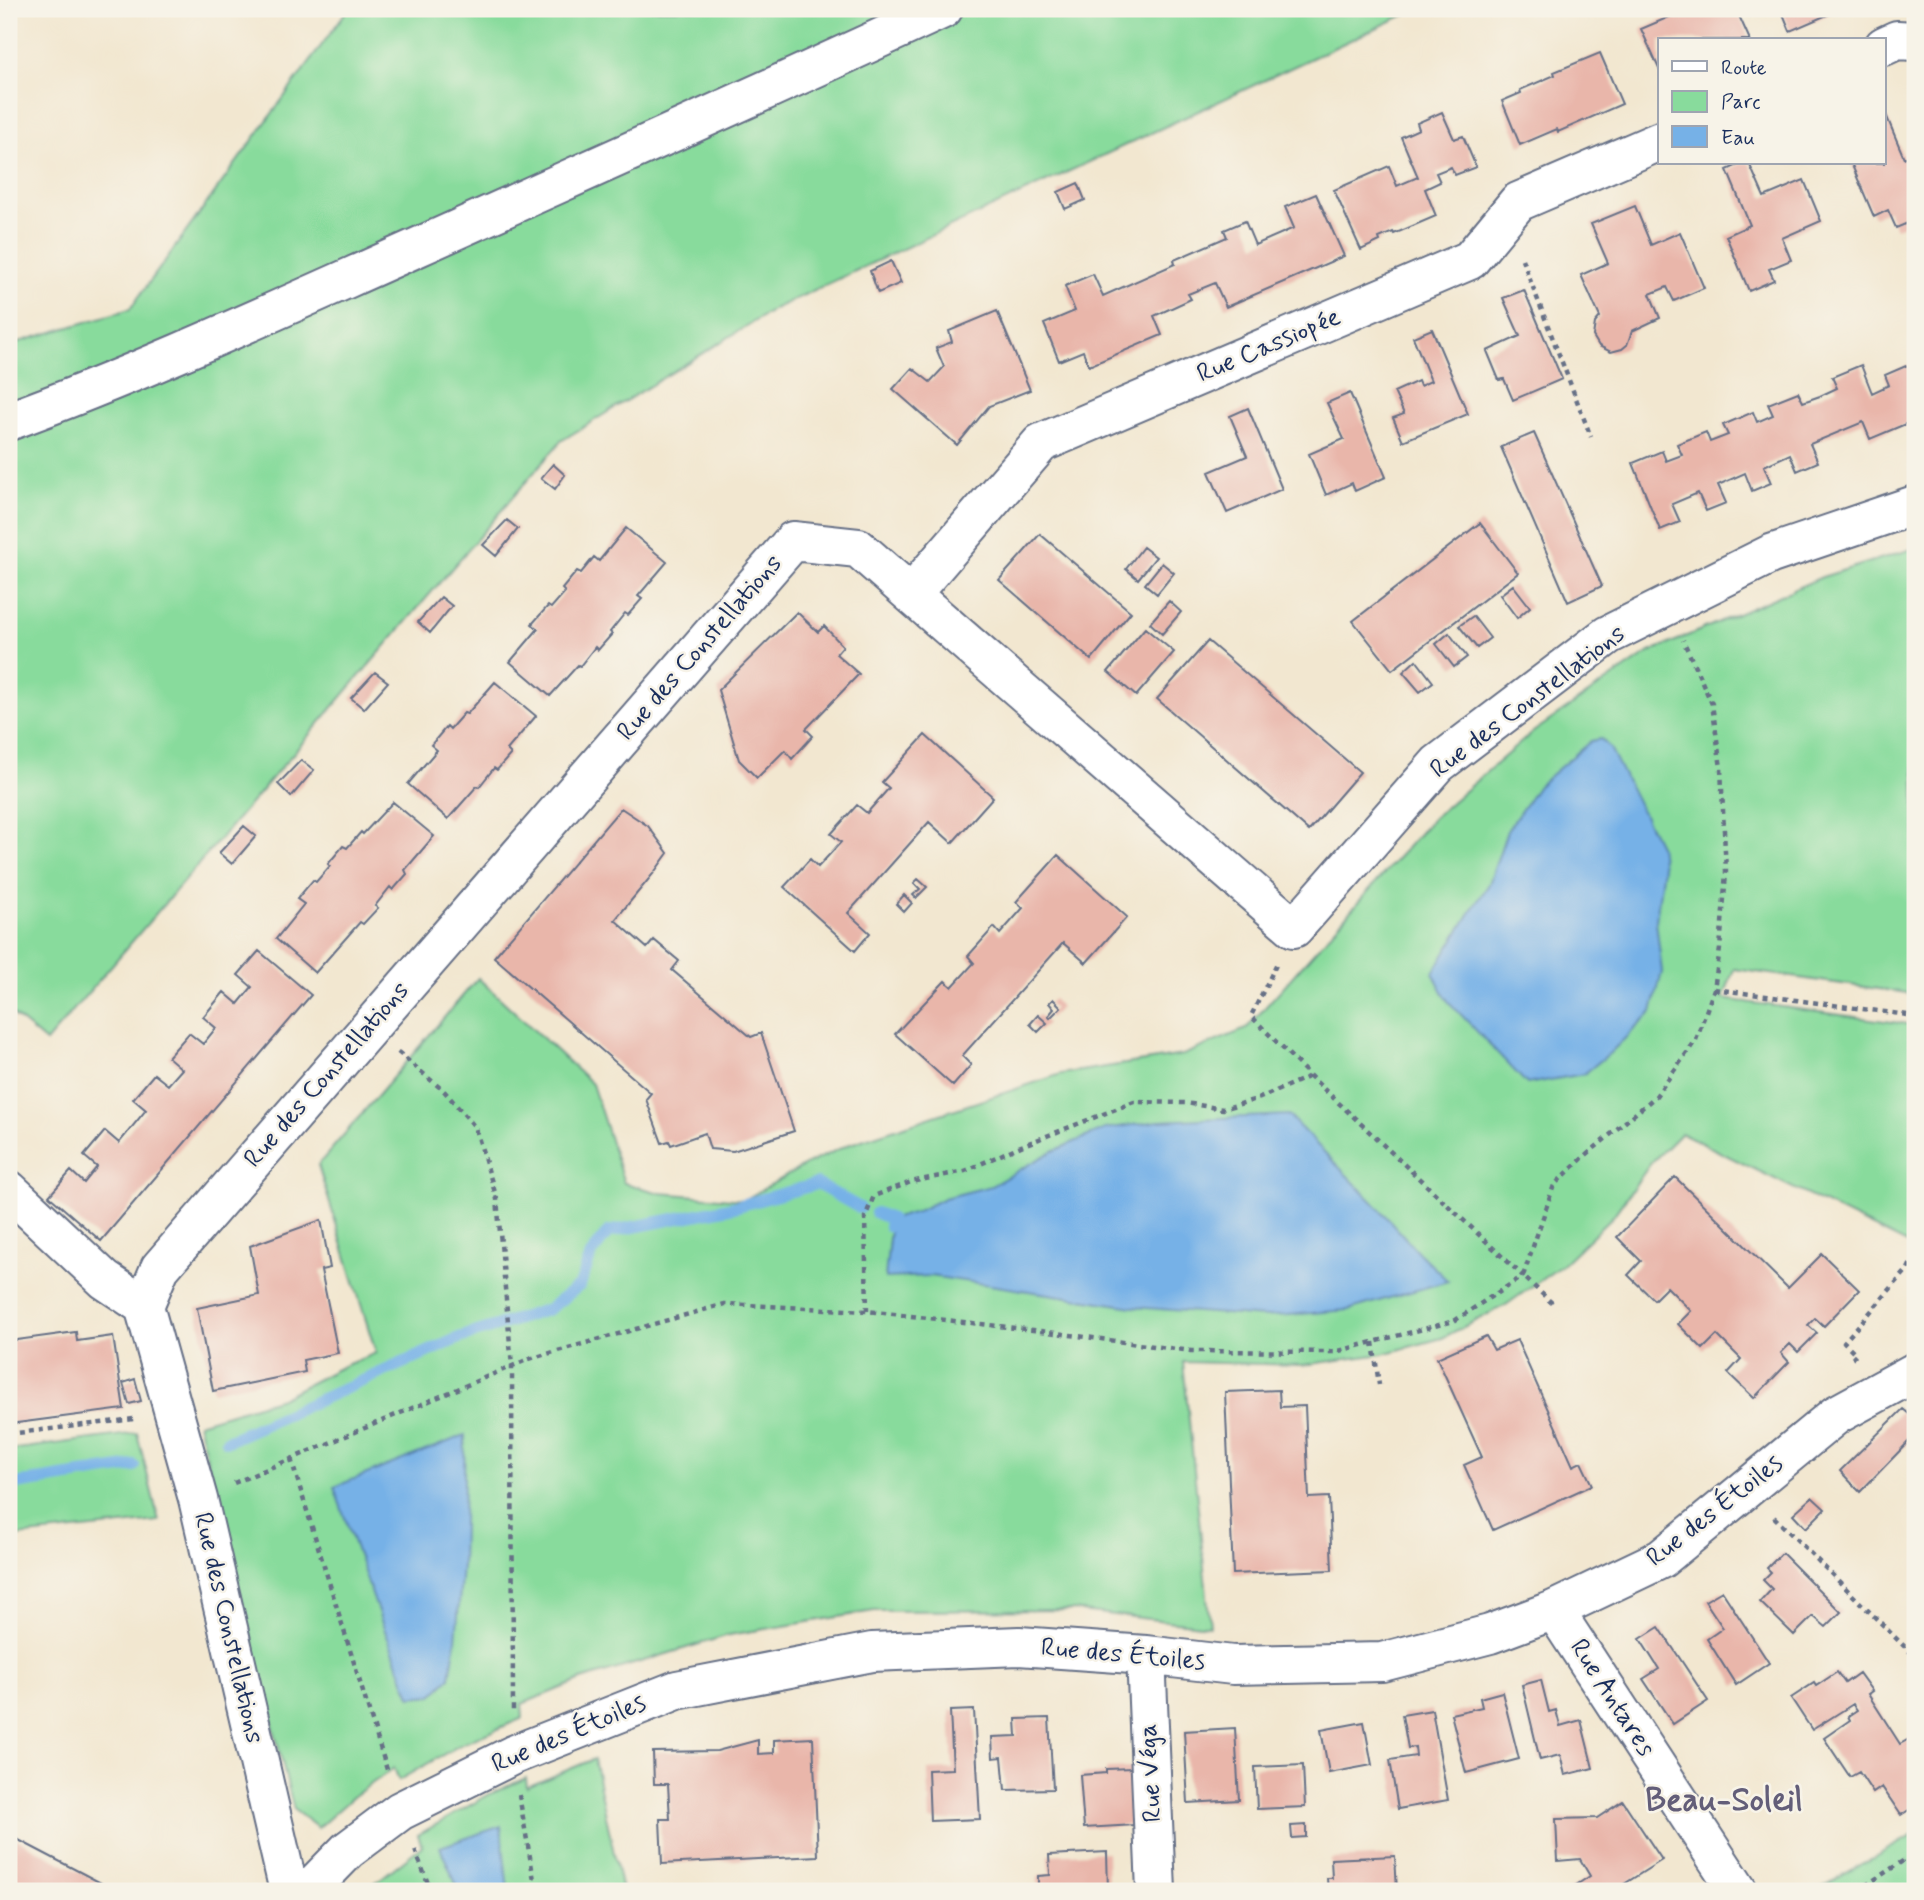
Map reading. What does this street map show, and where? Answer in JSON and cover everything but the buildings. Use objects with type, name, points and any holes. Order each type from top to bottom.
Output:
[{"type":"street","points":[[9,421],[78,395],[318,291],[943,9]]},
{"type":"street","points":[[1885,46],[1897,40],[1915,41]]},
{"type":"street","name":"Rue Cassiopée","points":[[911,594],[1041,443],[1470,260],[1518,202],[1658,142]]},
{"type":"street","name":"Rue des Constellations","points":[[289,1891],[198,1499],[144,1306],[160,1268],[793,541],[858,548],[1294,928],[1438,764],[1608,635],[1771,554],[1915,505]]},
{"type":"street","points":[[9,1190],[105,1280],[144,1306]]},
{"type":"street","name":"Rue des Étoiles","points":[[308,1891],[348,1850],[400,1811],[513,1755],[677,1690],[872,1652],[1018,1646],[1233,1664],[1382,1662],[1490,1633],[1554,1610],[1661,1559],[1836,1415],[1915,1372]]},
{"type":"street","name":"Rue Antares","points":[[1554,1610],[1738,1891]]},
{"type":"street","name":"Rue Véga","points":[[1146,1655],[1156,1891]]},
{"type":"path","points":[[1505,217],[1591,437]]},
{"type":"path","points":[[198,1499],[528,1359],[725,1304],[867,1311],[1033,1329],[1191,1351],[1335,1352],[1454,1321],[1523,1276],[1553,1185],[1656,1096],[1696,1040],[1714,989],[1726,872],[1721,768],[1712,704],[1682,638],[1670,604]]},
{"type":"path","points":[[1294,928],[1251,1016],[1310,1076],[1552,1303]]},
{"type":"path","points":[[1714,989],[1915,1016]]},
{"type":"path","points":[[369,1028],[445,1092],[475,1127],[497,1199],[512,1366],[513,1755],[536,1891]]},
{"type":"path","points":[[867,1311],[865,1217],[874,1196],[911,1182],[965,1171],[1134,1102],[1186,1103],[1223,1110],[1260,1098],[1310,1076]]},
{"type":"path","points":[[1373,1342],[1379,1385]]},
{"type":"path","points":[[9,1434],[140,1418]]},
{"type":"path","points":[[292,1459],[400,1811],[431,1891]]},
{"type":"path","points":[[1744,1492],[1782,1523],[1915,1657]]},
{"type":"path","points":[[1857,1891],[1915,1853]]},
{"type":"green space","points":[[348,9],[1417,9],[776,308],[561,441],[46,1042],[9,1011],[9,345],[130,309]]},
{"type":"green space","points":[[1915,548],[1915,994],[1734,969],[1723,999],[1915,1025],[1915,1227],[1907,1244],[1681,1133],[1651,1163],[1613,1216],[1562,1265],[1506,1305],[1442,1338],[1383,1354],[1303,1365],[1183,1362],[1210,1626],[1072,1610],[874,1611],[729,1635],[581,1680],[522,1704],[523,1718],[462,1744],[399,1780],[394,1768],[354,1796],[318,1828],[294,1810],[198,1423],[281,1398],[341,1367],[376,1353],[318,1165],[478,978],[592,1084],[624,1183],[660,1193],[744,1200],[811,1162],[850,1144],[1061,1074],[1183,1055],[1246,1029],[1433,818],[1533,732],[1648,653],[1822,577]]},
{"type":"green space","points":[[137,1433],[159,1521],[9,1537],[9,1450]]},
{"type":"green space","points":[[594,1759],[622,1891],[365,1891],[422,1846],[418,1835],[490,1794],[526,1778],[527,1787]]},
{"type":"green space","points":[[1915,1834],[1915,1891],[1815,1891]]},
{"type":"water","points":[[1601,739],[1610,748],[1660,847],[1663,867],[1656,921],[1662,972],[1652,1012],[1610,1053],[1584,1074],[1527,1084],[1448,1001],[1433,973],[1489,884],[1507,831],[1538,786],[1591,741]]},
{"type":"water","points":[[1288,1115],[1448,1281],[1348,1310],[1264,1317],[1133,1307],[931,1276],[885,1278],[891,1219],[916,1212],[944,1198],[991,1186],[1053,1151],[1105,1129],[1159,1121]]},
{"type":"water","points":[[465,1435],[462,1566],[450,1678],[432,1695],[411,1697],[334,1487]]},
{"type":"water","points":[[501,1826],[508,1891],[459,1891],[440,1847]]},
{"type":"waterway","points":[[227,1441],[459,1338],[549,1309],[580,1285],[591,1255],[608,1232],[734,1207],[817,1184],[860,1208]]},
{"type":"waterway","points":[[876,1213],[891,1219],[889,1226]]},
{"type":"waterway","points":[[9,1485],[134,1466]]},
{"type":"district","name":"Beau-Soleil","points":[[1724,1801]]}]
